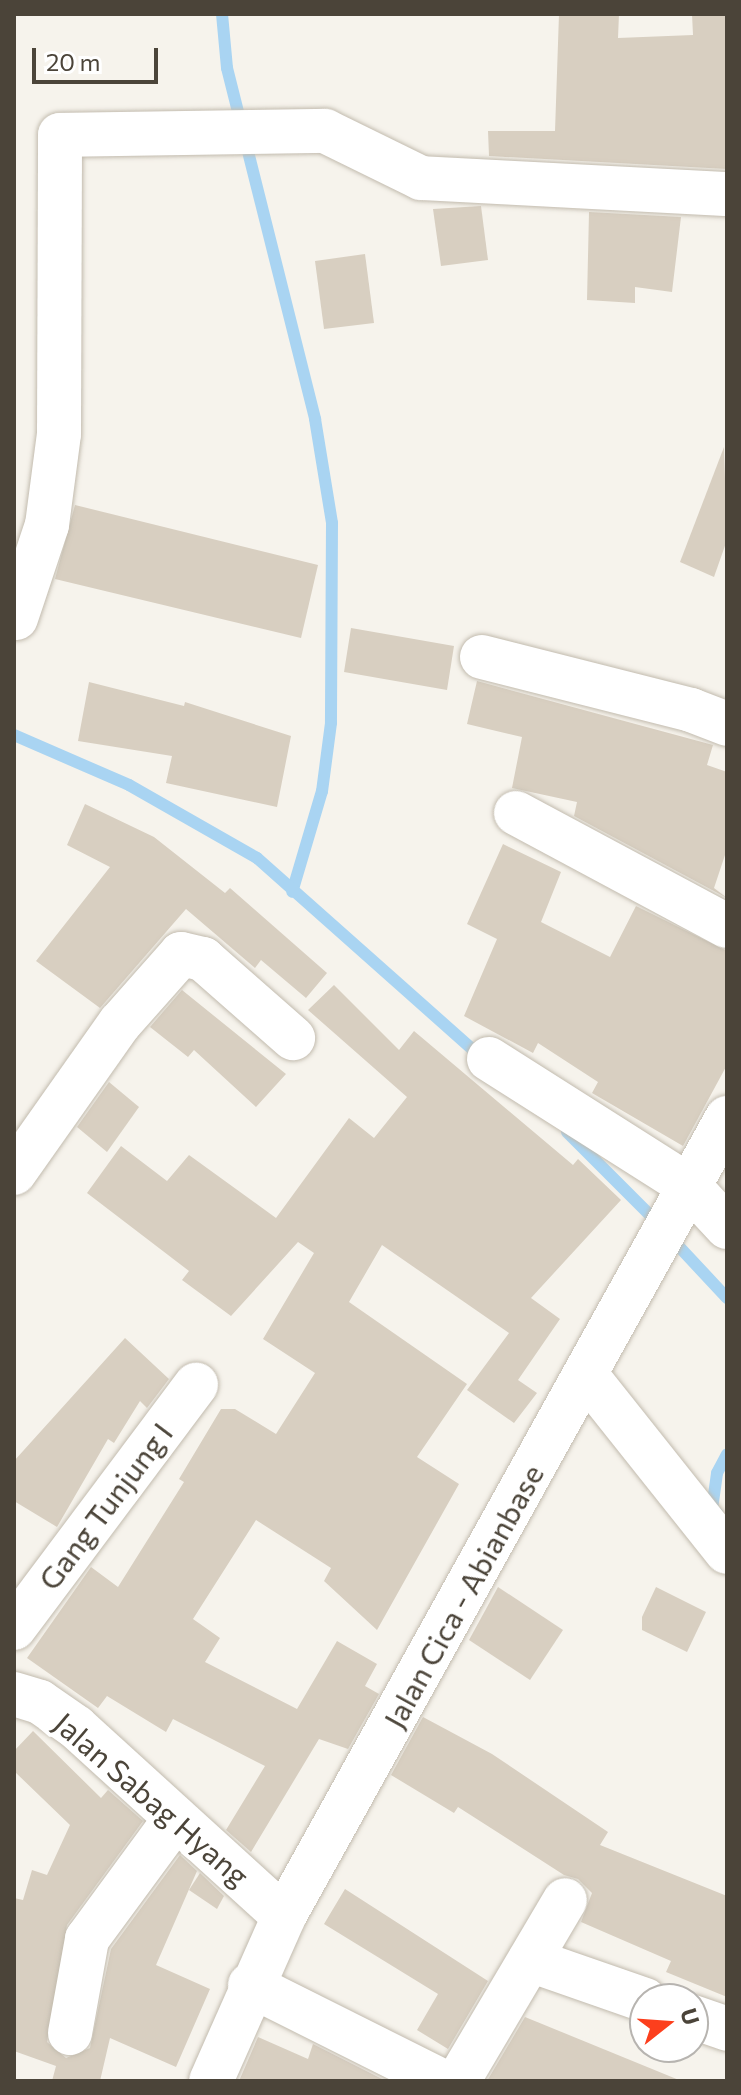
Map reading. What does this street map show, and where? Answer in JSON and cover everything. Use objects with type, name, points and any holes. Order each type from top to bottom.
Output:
[{"type":"street","points":[[16,618],[47,525],[59,434],[60,135],[121,131],[200,137],[325,131],[421,178],[727,194]]},
{"type":"street","points":[[482,657],[691,710],[727,724]]},
{"type":"street","points":[[516,813],[727,926]]},
{"type":"street","points":[[14,1173],[120,1023],[181,954],[203,959],[293,1038]]},
{"type":"street","points":[[489,1059],[685,1194],[727,1227]]},
{"type":"street","name":"Jalan Cica - Abianbase","points":[[211,2081],[250,1985],[284,1916],[727,1118]]},
{"type":"street","points":[[586,1375],[727,1552]]},
{"type":"street","name":"Gang Tunjung I","points":[[14,1628],[196,1385]]},
{"type":"street","name":"Jalan Sabag Hyang","points":[[14,1694],[40,1702],[76,1727],[284,1916]]},
{"type":"street","points":[[70,2033],[87,1939],[176,1818]]},
{"type":"street","points":[[458,2081],[565,1900]]},
{"type":"street","points":[[530,1960],[629,1994]]},
{"type":"street","points":[[250,1985],[442,2081]]},
{"type":"building","points":[[559,14],[619,14],[618,38],[693,35],[692,14],[727,14],[727,169],[489,156],[488,131],[555,131]]},
{"type":"building","points":[[481,206],[488,260],[441,266],[433,209]]},
{"type":"building","points":[[589,212],[681,217],[672,292],[635,287],[635,303],[587,300]]},
{"type":"building","points":[[365,254],[374,323],[324,329],[315,261]]},
{"type":"building","points":[[724,447],[727,540],[714,577],[680,562]]},
{"type":"building","points":[[75,505],[318,565],[301,638],[55,579]]},
{"type":"building","points":[[351,628],[454,646],[447,690],[344,672]]},
{"type":"building","points":[[477,681],[713,745],[707,765],[727,772],[727,849],[714,888],[727,898],[574,816],[577,802],[512,788],[522,737],[467,724]]},
{"type":"building","points":[[89,682],[184,706],[185,702],[291,736],[277,807],[166,783],[172,756],[78,741]]},
{"type":"building","points":[[85,804],[154,837],[225,893],[230,888],[327,973],[306,998],[261,960],[255,968],[186,909],[100,1008],[36,961],[110,867],[67,845]]},
{"type":"building","points":[[503,844],[561,872],[541,922],[610,957],[636,906],[727,951],[727,1065],[683,1146],[592,1093],[598,1082],[538,1043],[533,1053],[464,1016],[497,939],[467,924]]},
{"type":"building","points":[[334,985],[399,1050],[414,1031],[573,1165],[578,1159],[621,1200],[531,1298],[560,1319],[518,1380],[537,1393],[514,1423],[467,1390],[509,1333],[382,1245],[349,1302],[467,1384],[417,1457],[459,1484],[377,1630],[324,1581],[331,1568],[256,1520],[193,1619],[220,1638],[205,1662],[297,1709],[337,1641],[377,1664],[365,1686],[379,1694],[348,1749],[319,1739],[251,1852],[226,1830],[265,1766],[173,1719],[166,1732],[107,1696],[98,1708],[27,1658],[91,1567],[118,1587],[184,1482],[179,1479],[221,1409],[235,1409],[276,1434],[315,1373],[263,1339],[314,1253],[298,1242],[231,1316],[182,1280],[189,1271],[87,1193],[121,1146],[167,1181],[189,1155],[276,1218],[349,1118],[374,1138],[407,1097],[308,1010]]},
{"type":"building","points":[[182,990],[286,1074],[256,1107],[194,1050],[188,1057],[150,1027]]},
{"type":"building","points":[[109,1082],[139,1107],[107,1152],[77,1127]]},
{"type":"building","points":[[125,1338],[169,1379],[147,1408],[140,1401],[114,1443],[108,1439],[57,1527],[14,1501],[14,1461]]},
{"type":"building","points":[[498,1587],[563,1630],[530,1680],[469,1640]]},
{"type":"building","points":[[656,1587],[706,1612],[687,1652],[642,1630],[642,1617]]},
{"type":"building","points":[[423,1717],[492,1754],[608,1832],[600,1845],[727,1896],[727,1997],[709,1990],[709,1983],[693,1983],[666,1972],[671,1961],[581,1922],[592,1893],[578,1879],[564,1875],[458,1807],[454,1813],[391,1775]]},
{"type":"building","points":[[33,1731],[101,1798],[108,1790],[143,1821],[67,1925],[47,2042],[66,2058],[90,2048],[111,1949],[180,1855],[197,1871],[156,1965],[210,1989],[176,2067],[110,2038],[100,2081],[52,2081],[56,2066],[14,2051],[14,1898],[23,1900],[32,1870],[47,1875],[70,1825],[14,1771],[14,1751]]},
{"type":"building","points":[[200,1873],[224,1896],[217,1909],[189,1890]]},
{"type":"building","points":[[345,1889],[488,1981],[448,2049],[417,2030],[438,1994],[324,1924]]},
{"type":"building","points":[[525,2017],[629,2060],[629,2063],[637,2063],[679,2080],[679,2081],[487,2081]]},
{"type":"building","points":[[258,2037],[308,2059],[313,2044],[386,2081],[239,2081]]},
{"type":"waterway","points":[[222,14],[227,68],[315,419],[332,523],[331,723],[322,791],[292,892]]},
{"type":"waterway","points":[[14,735],[129,785],[257,858],[481,1057]]},
{"type":"waterway","points":[[567,1132],[659,1224]]},
{"type":"waterway","points":[[671,1238],[727,1298]]},
{"type":"waterway","points":[[717,1513],[712,1509],[717,1473],[727,1454]]}]
